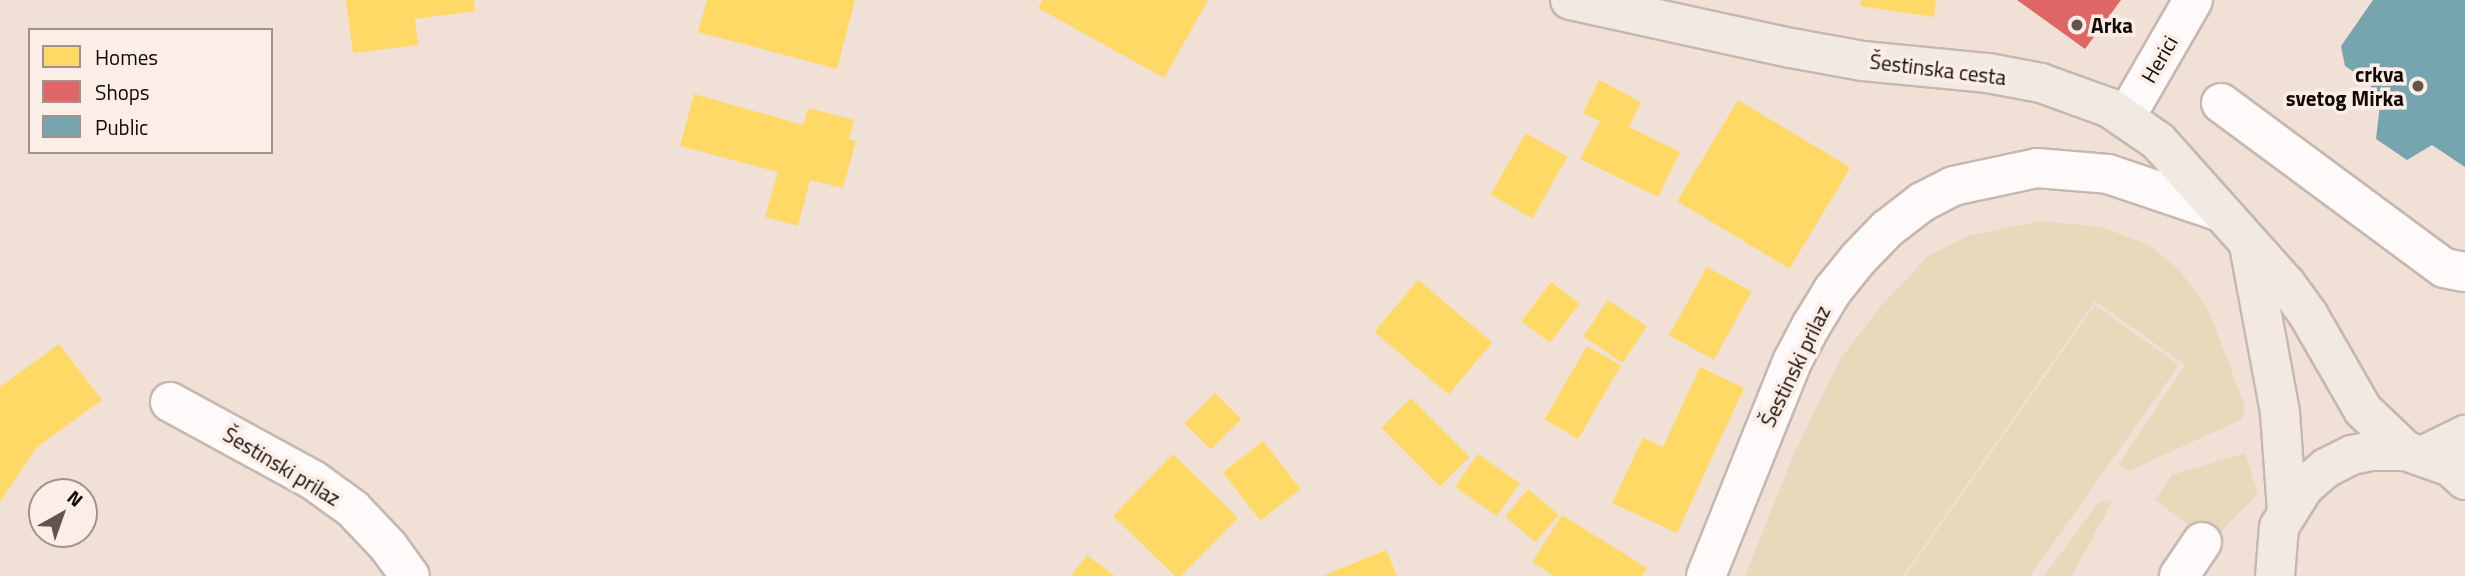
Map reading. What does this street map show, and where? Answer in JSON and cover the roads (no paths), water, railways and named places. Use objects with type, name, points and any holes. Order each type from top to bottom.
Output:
[{"type":"main road","name":"Šestinska cesta","points":[[1570,0],[1863,61],[1988,74],[2041,83],[2082,96],[2125,118],[2158,141],[2286,284],[2309,316],[2363,410],[2415,453]]},
{"type":"main road","name":"Šestinska cesta","points":[[2249,245],[2280,413],[2287,510]]},
{"type":"main road","points":[[2415,453],[2465,435]]},
{"type":"main road","points":[[2275,576],[2276,545],[2287,510],[2304,487],[2326,468],[2352,455],[2371,451],[2415,453],[2451,467],[2465,480]]},
{"type":"street","name":"Herici","points":[[2125,118],[2193,0]]},
{"type":"street","points":[[2221,103],[2444,268],[2465,272]]},
{"type":"street","name":"Šestinski prilaz","points":[[1706,576],[1792,362],[1811,326],[1833,290],[1858,259],[1887,229],[1922,202],[1952,186],[2037,168],[2108,174],[2221,212]]},
{"type":"street","name":"Šestinski prilaz","points":[[170,402],[313,480],[353,509],[388,546],[410,576]]},
{"type":"street","points":[[2179,576],[2202,542]]},
{"type":"place","name":"Arka","points":[[2077,25]]},
{"type":"place","name":"crkva svetog Mirka","points":[[2418,86]]}]
